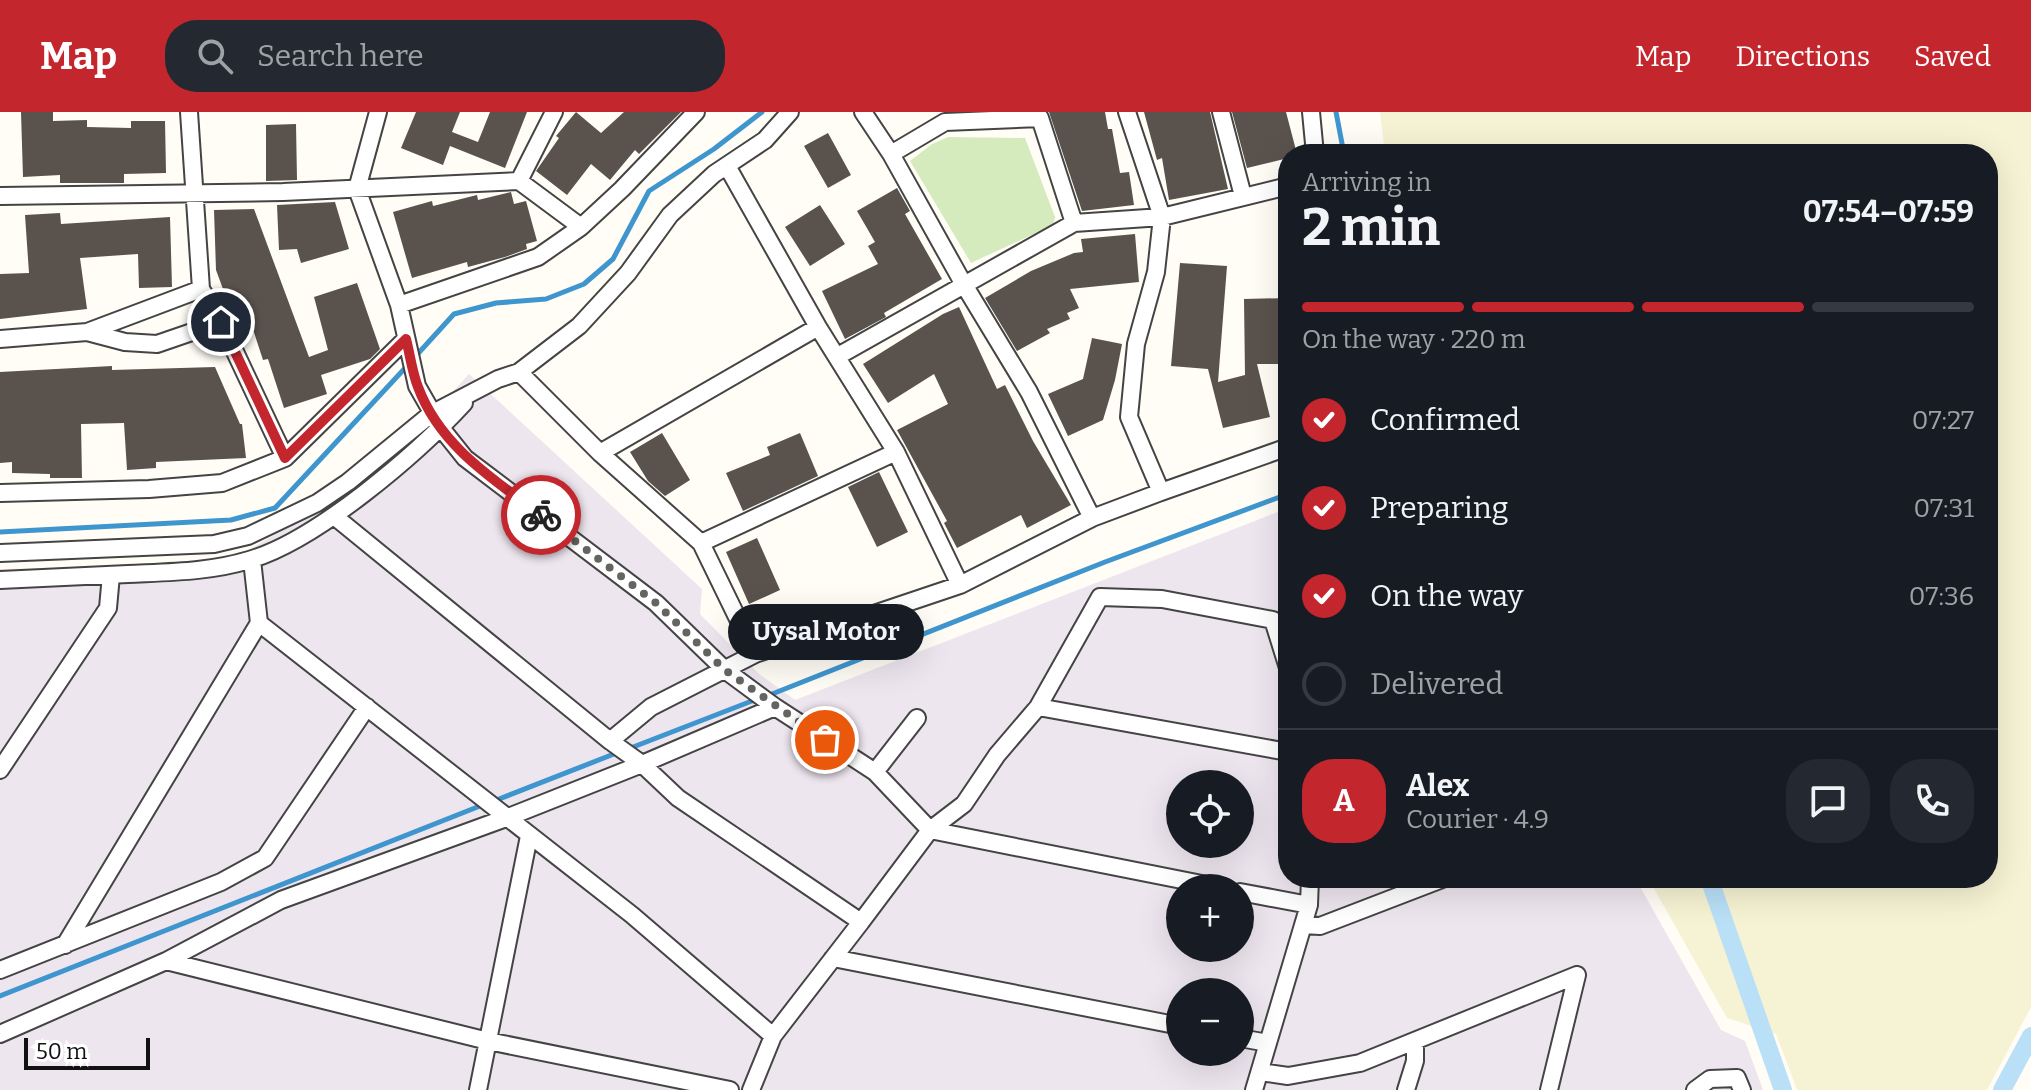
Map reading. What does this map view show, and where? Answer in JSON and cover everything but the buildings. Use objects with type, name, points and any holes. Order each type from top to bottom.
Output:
[{"type":"street","points":[[189,112],[201,289],[221,322],[285,458]]},
{"type":"street","points":[[378,112],[357,189],[399,305],[417,386],[436,421],[465,458],[656,603],[727,671],[875,772],[930,830],[1166,877]]},
{"type":"street","points":[[519,181],[554,112]]},
{"type":"street","points":[[399,305],[538,257],[581,227],[696,112]]},
{"type":"street","points":[[0,553],[214,544],[248,536],[280,523],[338,489],[473,393],[519,372],[579,326],[628,273],[670,215],[727,166],[765,140],[790,112]]},
{"type":"street","points":[[863,112],[891,154],[963,283],[1029,392],[1092,518]]},
{"type":"street","points":[[1127,112],[1162,217],[1156,272],[1136,344],[1129,417],[1161,492]]},
{"type":"street","points":[[1221,112],[1243,196]]},
{"type":"street","points":[[1311,112],[1314,144]]},
{"type":"street","points":[[891,154],[945,122],[1040,118],[1074,223]]},
{"type":"street","points":[[727,166],[818,327],[896,452],[960,585]]},
{"type":"street","points":[[0,196],[357,189],[519,181],[581,227]]},
{"type":"street","points":[[838,356],[1074,223],[1162,217],[1278,188]]},
{"type":"street","points":[[0,339],[87,332],[201,289]]},
{"type":"street","points":[[87,332],[125,342],[157,344],[221,322]]},
{"type":"street","points":[[600,453],[818,327]]},
{"type":"street","points":[[0,493],[149,489],[222,483],[285,458],[407,342]]},
{"type":"street","points":[[519,372],[600,453],[701,543],[755,654]]},
{"type":"street","points":[[0,580],[210,569],[252,560],[334,516],[436,421]]},
{"type":"street","points":[[611,742],[651,707],[727,671],[755,654],[960,585],[1092,518],[1278,451]]},
{"type":"street","points":[[701,543],[896,452]]},
{"type":"street","points":[[334,516],[640,763],[678,798],[861,922]]},
{"type":"street","points":[[65,945],[259,623],[252,560]]},
{"type":"street","points":[[0,770],[108,608],[111,575]]},
{"type":"street","points":[[751,1090],[773,1036],[930,830],[964,804],[997,755],[1038,707],[1100,597],[1162,599],[1278,617]]},
{"type":"street","points":[[259,623],[632,915],[773,1036]]},
{"type":"street","points":[[0,1034],[166,961],[281,900],[504,817],[640,763],[773,705]]},
{"type":"street","points":[[0,970],[221,882],[265,858],[367,707]]},
{"type":"street","points":[[1038,707],[1278,750]]},
{"type":"street","points":[[875,772],[917,718]]},
{"type":"street","points":[[478,1090],[529,836]]},
{"type":"street","points":[[1254,1090],[1309,905],[1310,888]]},
{"type":"street","points":[[1303,925],[1320,926],[1419,888]]},
{"type":"street","points":[[1254,895],[1309,905]]},
{"type":"street","points":[[833,958],[1166,1023]]},
{"type":"street","points":[[166,961],[488,1041],[730,1090]]},
{"type":"street","points":[[1260,1072],[1288,1076],[1360,1063],[1577,975],[1549,1090]]},
{"type":"street","points":[[1254,1040],[1268,1043]]},
{"type":"street","points":[[1406,1090],[1415,1061],[1415,1041]]},
{"type":"street","points":[[1695,1090],[1710,1079],[1737,1078],[1742,1090]]},
{"type":"shaded area","points":[[1380,112],[2031,112],[2031,1007],[1987,1090],[1797,1090],[1776,1034],[1727,1018],[1654,888],[1998,888],[1998,144],[1384,144]]},
{"type":"shaded area","points":[[469,374],[702,589],[700,614],[758,673],[795,700],[1278,512],[1278,888],[1641,888],[1721,1030],[1745,1041],[1763,1090],[0,1090],[0,569],[221,566],[376,475]]},
{"type":"green space","points":[[948,137],[1025,138],[1055,217],[1053,225],[971,263],[910,161],[932,144]]},
{"type":"waterway","points":[[414,358],[454,314],[496,303],[546,299],[584,284],[613,259],[649,191],[714,149],[762,112]]},
{"type":"waterway","points":[[1336,112],[1342,144]]},
{"type":"waterway","points":[[0,532],[231,520],[275,508],[407,366]]},
{"type":"waterway","points":[[767,696],[1105,562],[1278,498]]},
{"type":"waterway","points":[[628,749],[757,699]]},
{"type":"waterway","points":[[494,801],[619,752]]},
{"type":"waterway","points":[[0,996],[485,804]]},
{"type":"waterway","points":[[1712,888],[1783,1090]]},
{"type":"waterway","points":[[2002,1090],[2031,1036]]},
{"type":"way so far","points":[[541,515],[656,603],[725,670],[825,740]]},
{"type":"place","name":"Uysal Motor","points":[[825,740]]},
{"type":"route","points":[[221,322],[285,458],[406,339],[417,386],[441,428],[465,458],[541,515]]}]
